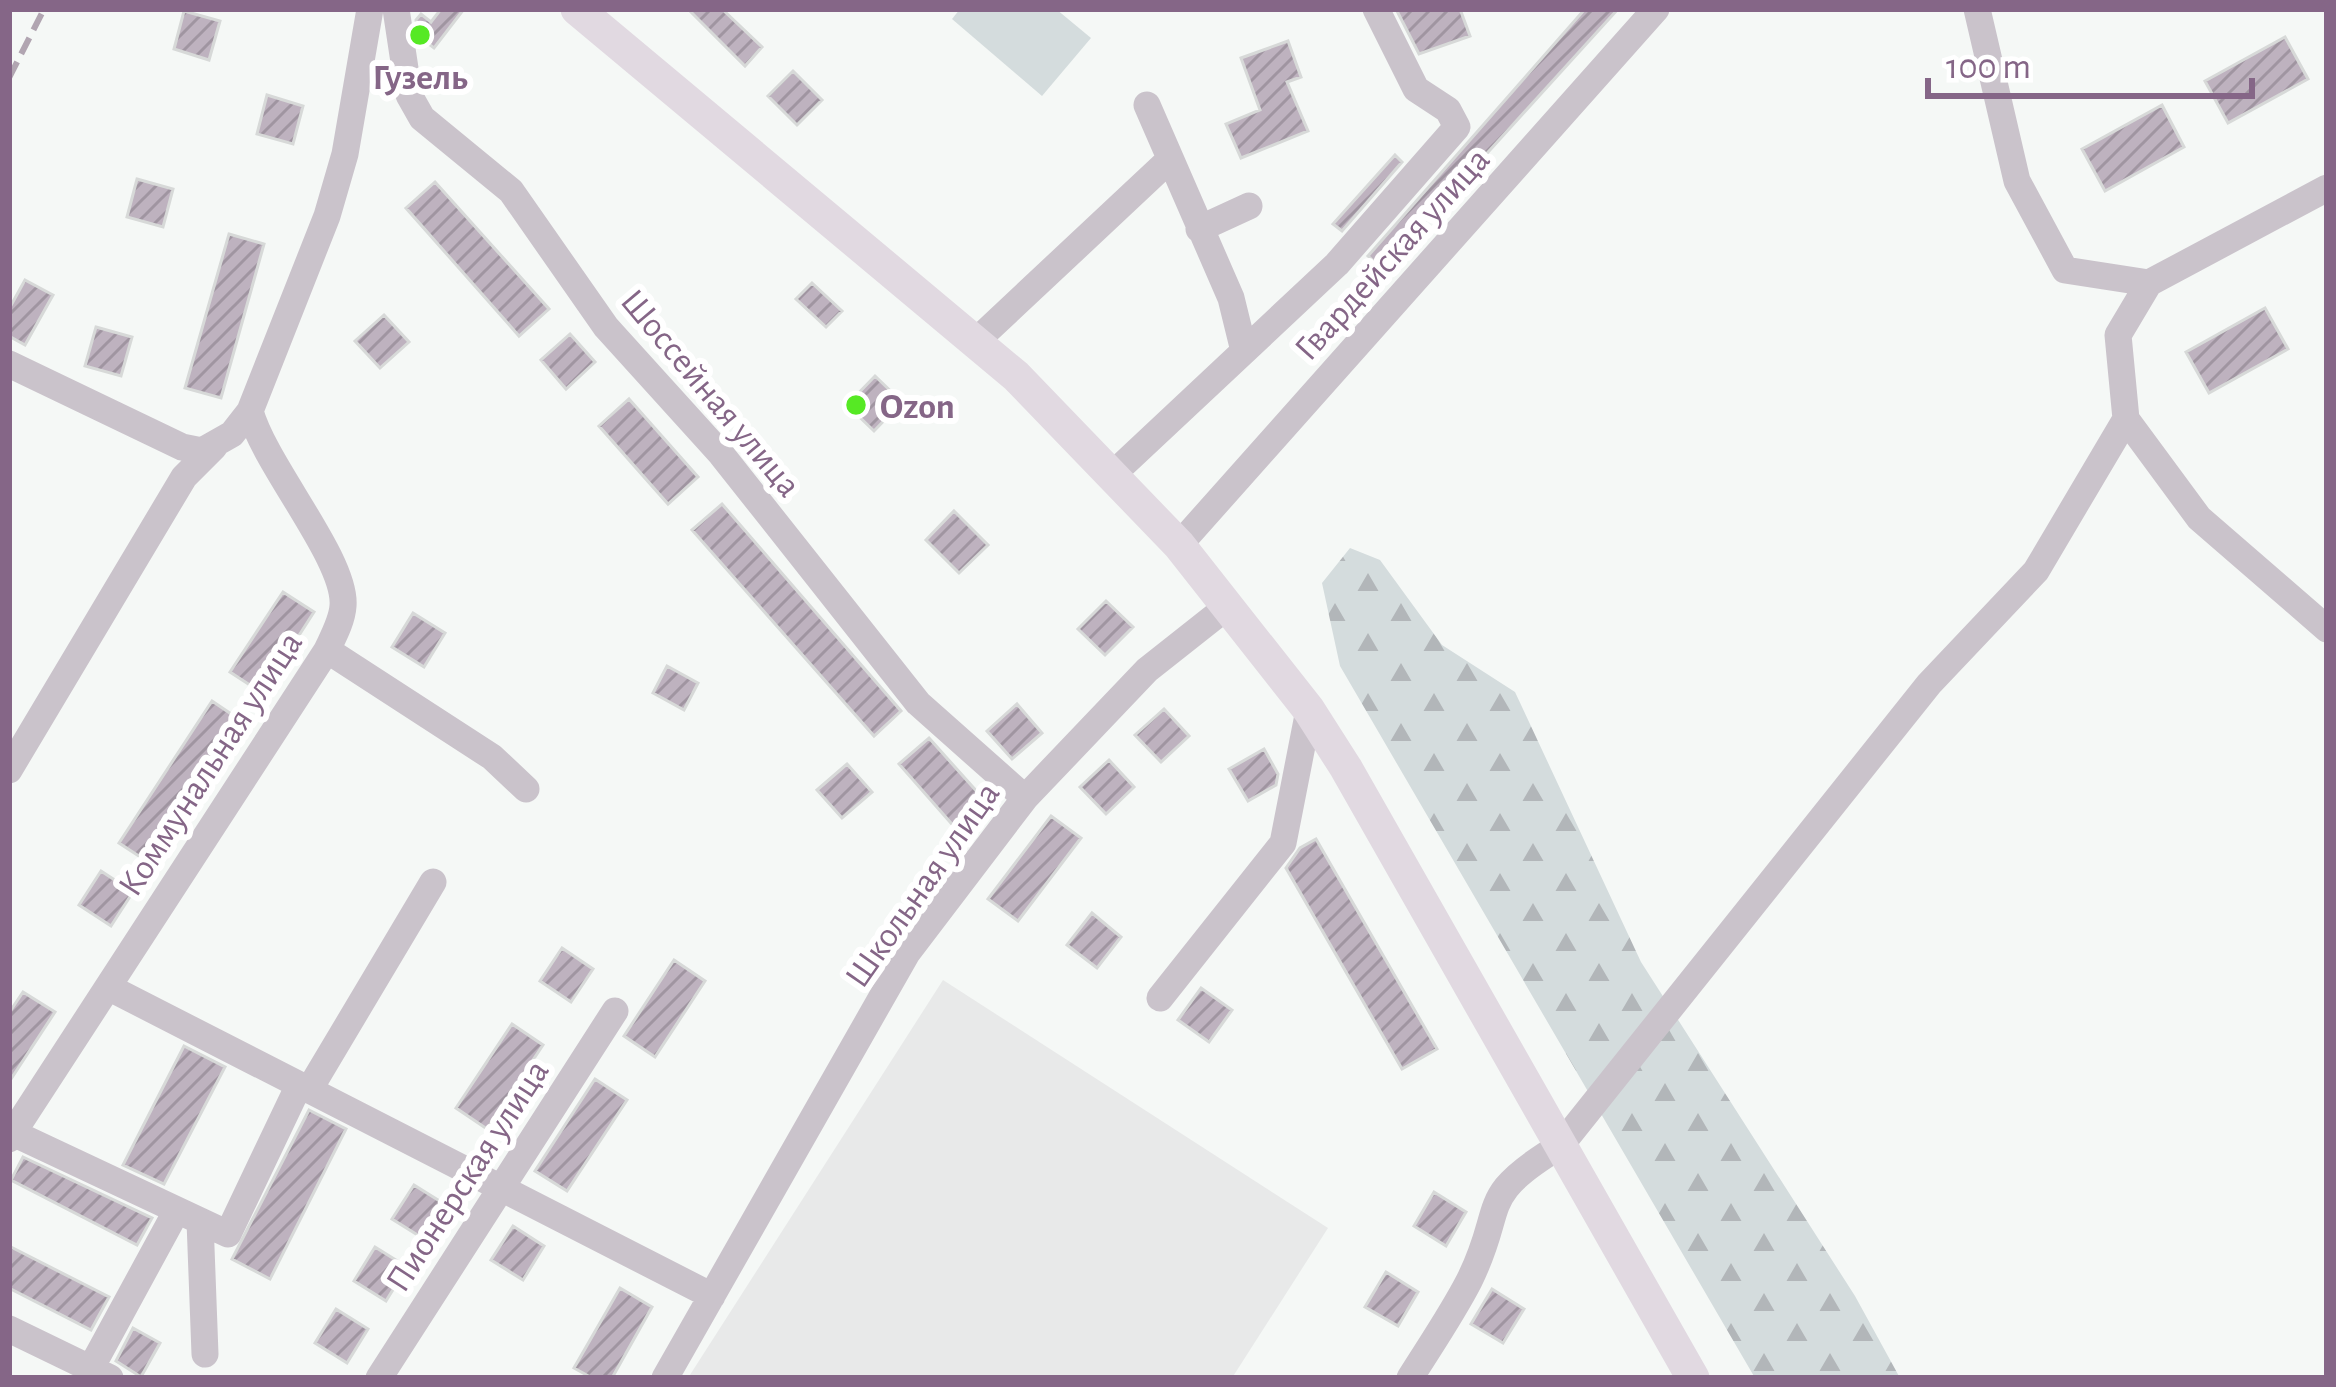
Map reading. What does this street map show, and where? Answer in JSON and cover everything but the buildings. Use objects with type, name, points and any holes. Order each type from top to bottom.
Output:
[{"type":"main road","points":[[577,9],[975,342],[1179,545],[1309,710],[1694,1378]]},
{"type":"street","points":[[9,770],[184,477],[250,411],[333,195],[370,9]]},
{"type":"street","name":"Шоссейная улица","points":[[396,9],[409,95],[422,118],[511,191],[606,327],[721,454],[918,704],[1025,797]]},
{"type":"street","points":[[1112,474],[1336,264],[1457,127],[1448,110],[1416,89],[1376,9]]},
{"type":"street","name":"Гвардейская улица","points":[[1179,545],[1656,9]]},
{"type":"street","points":[[1977,9],[2017,181],[2065,270],[2149,283]]},
{"type":"street","points":[[1147,105],[1167,162],[1231,298],[1244,351]]},
{"type":"street","points":[[975,342],[1167,162]]},
{"type":"street","points":[[2327,188],[2149,283],[2118,335],[2126,419],[2199,518],[2327,628]]},
{"type":"street","points":[[1199,229],[1249,206]]},
{"type":"street","points":[[14,374],[182,447],[214,447]]},
{"type":"street","name":"Коммунальная улица","points":[[11,1136],[327,650],[343,610],[343,593],[328,556],[272,466],[250,411]]},
{"type":"street","points":[[1410,1378],[1471,1277],[1495,1199],[1513,1174],[1560,1146],[1929,684],[2036,571],[2126,419]]},
{"type":"street","name":"Школьная улица","points":[[665,1378],[907,953],[1025,797],[1147,670],[1228,606]]},
{"type":"street","points":[[327,650],[492,757],[526,789]]},
{"type":"street","points":[[1160,998],[1282,842],[1309,710]]},
{"type":"street","points":[[11,1136],[228,1234],[304,1088],[434,882]]},
{"type":"street","points":[[108,987],[712,1296]]},
{"type":"street","name":"Пионерская улица","points":[[380,1378],[614,1011]]},
{"type":"street","points":[[188,1215],[206,1354]]},
{"type":"street","points":[[9,1329],[100,1373],[188,1215]]},
{"type":"shaded area","points":[[943,980],[1328,1228],[1232,1378],[688,1378]]},
{"type":"green space","points":[[960,9],[1056,9],[1091,38],[1042,96],[952,19]]},
{"type":"green space","points":[[1350,548],[1380,560],[1442,645],[1515,692],[1641,962],[1855,1296],[1900,1378],[1755,1378],[1340,666],[1322,583]]},
{"type":"railway","points":[[9,78],[44,9]]},
{"type":"place","name":"Гузель","points":[[420,35]]},
{"type":"place","name":"Ozon","points":[[856,405]]}]
